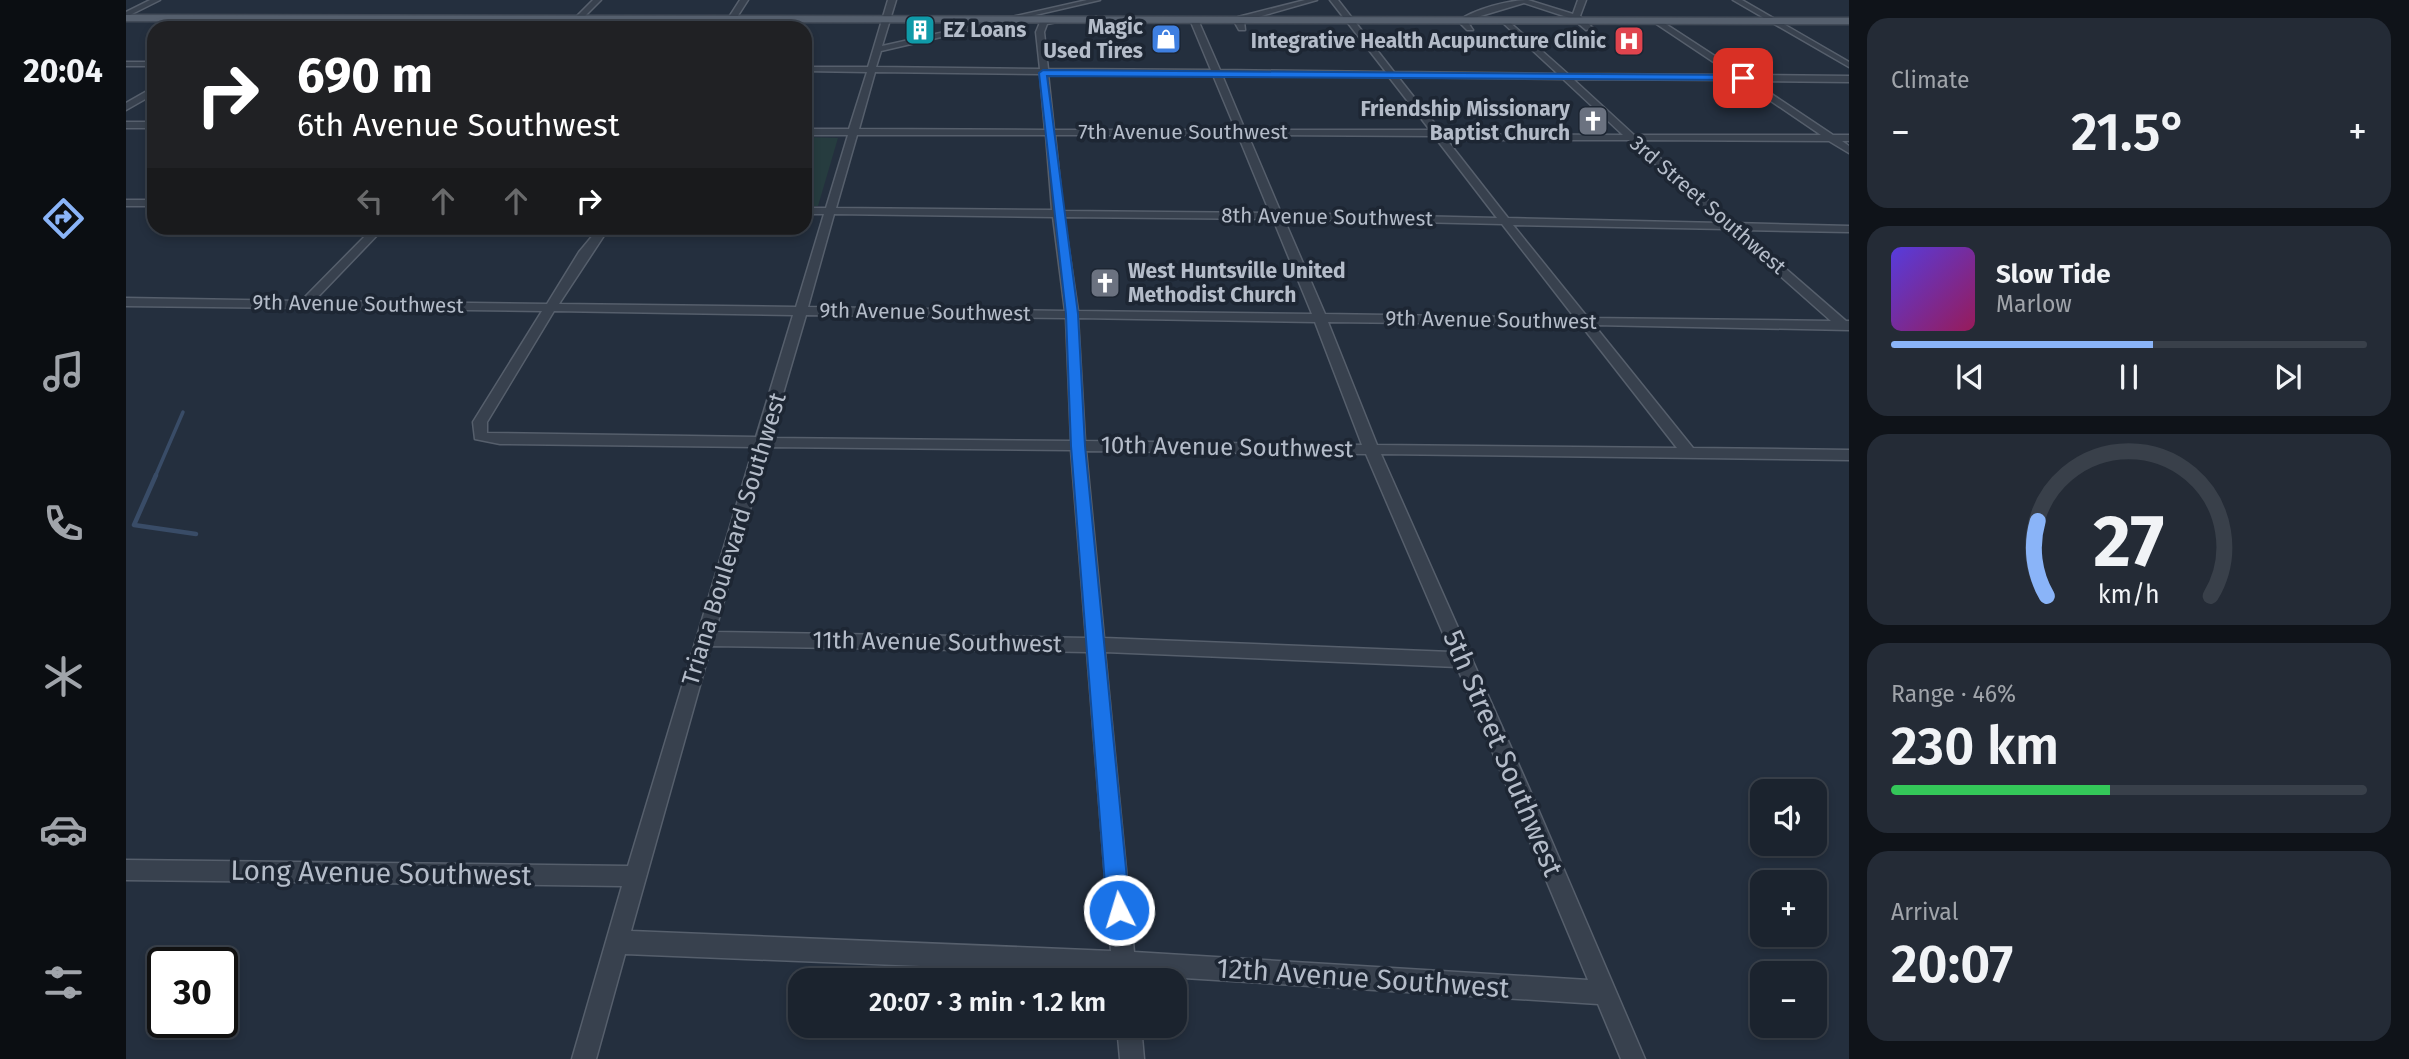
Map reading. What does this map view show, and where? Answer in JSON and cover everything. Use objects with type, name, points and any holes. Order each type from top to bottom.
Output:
[{"type":"main road","points":[[126,17],[639,21]]},
{"type":"main road","points":[[812,22],[1052,19],[1197,25]]},
{"type":"main road","points":[[1052,19],[1197,25],[1849,21]]},
{"type":"main road","points":[[1582,22],[1668,28],[1849,28]]},
{"type":"street","points":[[126,17],[156,0]]},
{"type":"street","points":[[579,19],[597,0]]},
{"type":"street","points":[[730,21],[744,0]]},
{"type":"street","name":"Triana Boulevard Southwest","points":[[584,1059],[892,0]]},
{"type":"street","points":[[879,49],[1002,20],[1052,19],[1096,0]]},
{"type":"street","points":[[1240,25],[1313,0]]},
{"type":"street","points":[[1334,0],[1437,135],[1688,452]]},
{"type":"street","points":[[1466,25],[1471,16],[1522,1],[1582,22],[1582,0]]},
{"type":"street","points":[[1737,0],[1849,65]]},
{"type":"street","points":[[1052,19],[1043,73],[1072,314],[1078,446],[1124,968]]},
{"type":"street","points":[[1658,21],[1849,150]]},
{"type":"street","points":[[1197,25],[1320,318]]},
{"type":"street","name":"3rd Street Southwest","points":[[1510,25],[1630,137],[1847,327]]},
{"type":"street","points":[[126,64],[147,64]]},
{"type":"street","points":[[812,69],[1849,79]]},
{"type":"street","points":[[126,107],[147,94]]},
{"type":"street","points":[[126,125],[147,125]]},
{"type":"street","name":"7th Avenue Southwest","points":[[812,132],[1241,132],[1849,138]]},
{"type":"street","points":[[126,203],[147,203]]},
{"type":"street","name":"8th Avenue Southwest","points":[[812,211],[1276,216],[1849,229]]},
{"type":"street","points":[[305,303],[372,235]]},
{"type":"street","points":[[552,307],[598,235]]},
{"type":"street","name":"9th Avenue Southwest","points":[[126,302],[1847,327]]},
{"type":"street","name":"10th Avenue Southwest","points":[[552,307],[480,422],[480,436],[500,439],[764,443],[1849,455]]},
{"type":"street","name":"5th Street Southwest","points":[[1320,318],[1371,449],[1633,1059]]},
{"type":"street","name":"11th Avenue Southwest","points":[[705,639],[927,640],[1300,651],[1463,660]]},
{"type":"street","name":"Long Avenue Southwest","points":[[126,870],[636,876]]},
{"type":"street","name":"12th Avenue Southwest","points":[[617,942],[1072,968]]},
{"type":"street","name":"12th Avenue Southwest","points":[[1187,974],[1605,993]]},
{"type":"street","points":[[1130,1038],[1132,1059]]},
{"type":"green space","points":[[812,137],[838,138],[818,206],[812,206]]},
{"type":"waterway","points":[[155,477],[183,412]]},
{"type":"waterway","points":[[156,475],[134,525],[196,534]]},
{"type":"place","name":"EZ Loans","points":[[920,30]]},
{"type":"place","name":"Magic Used Tires","points":[[1166,39]]},
{"type":"place","name":"Integrative Health Acupuncture Clinic","points":[[1629,41]]},
{"type":"place","name":"Friendship Missionary Baptist Church","points":[[1593,121]]},
{"type":"place","name":"West Huntsville United Methodist Church","points":[[1105,283]]},
{"type":"route","points":[[1119,910],[1078,446],[1072,314],[1043,73],[1743,78]]}]
